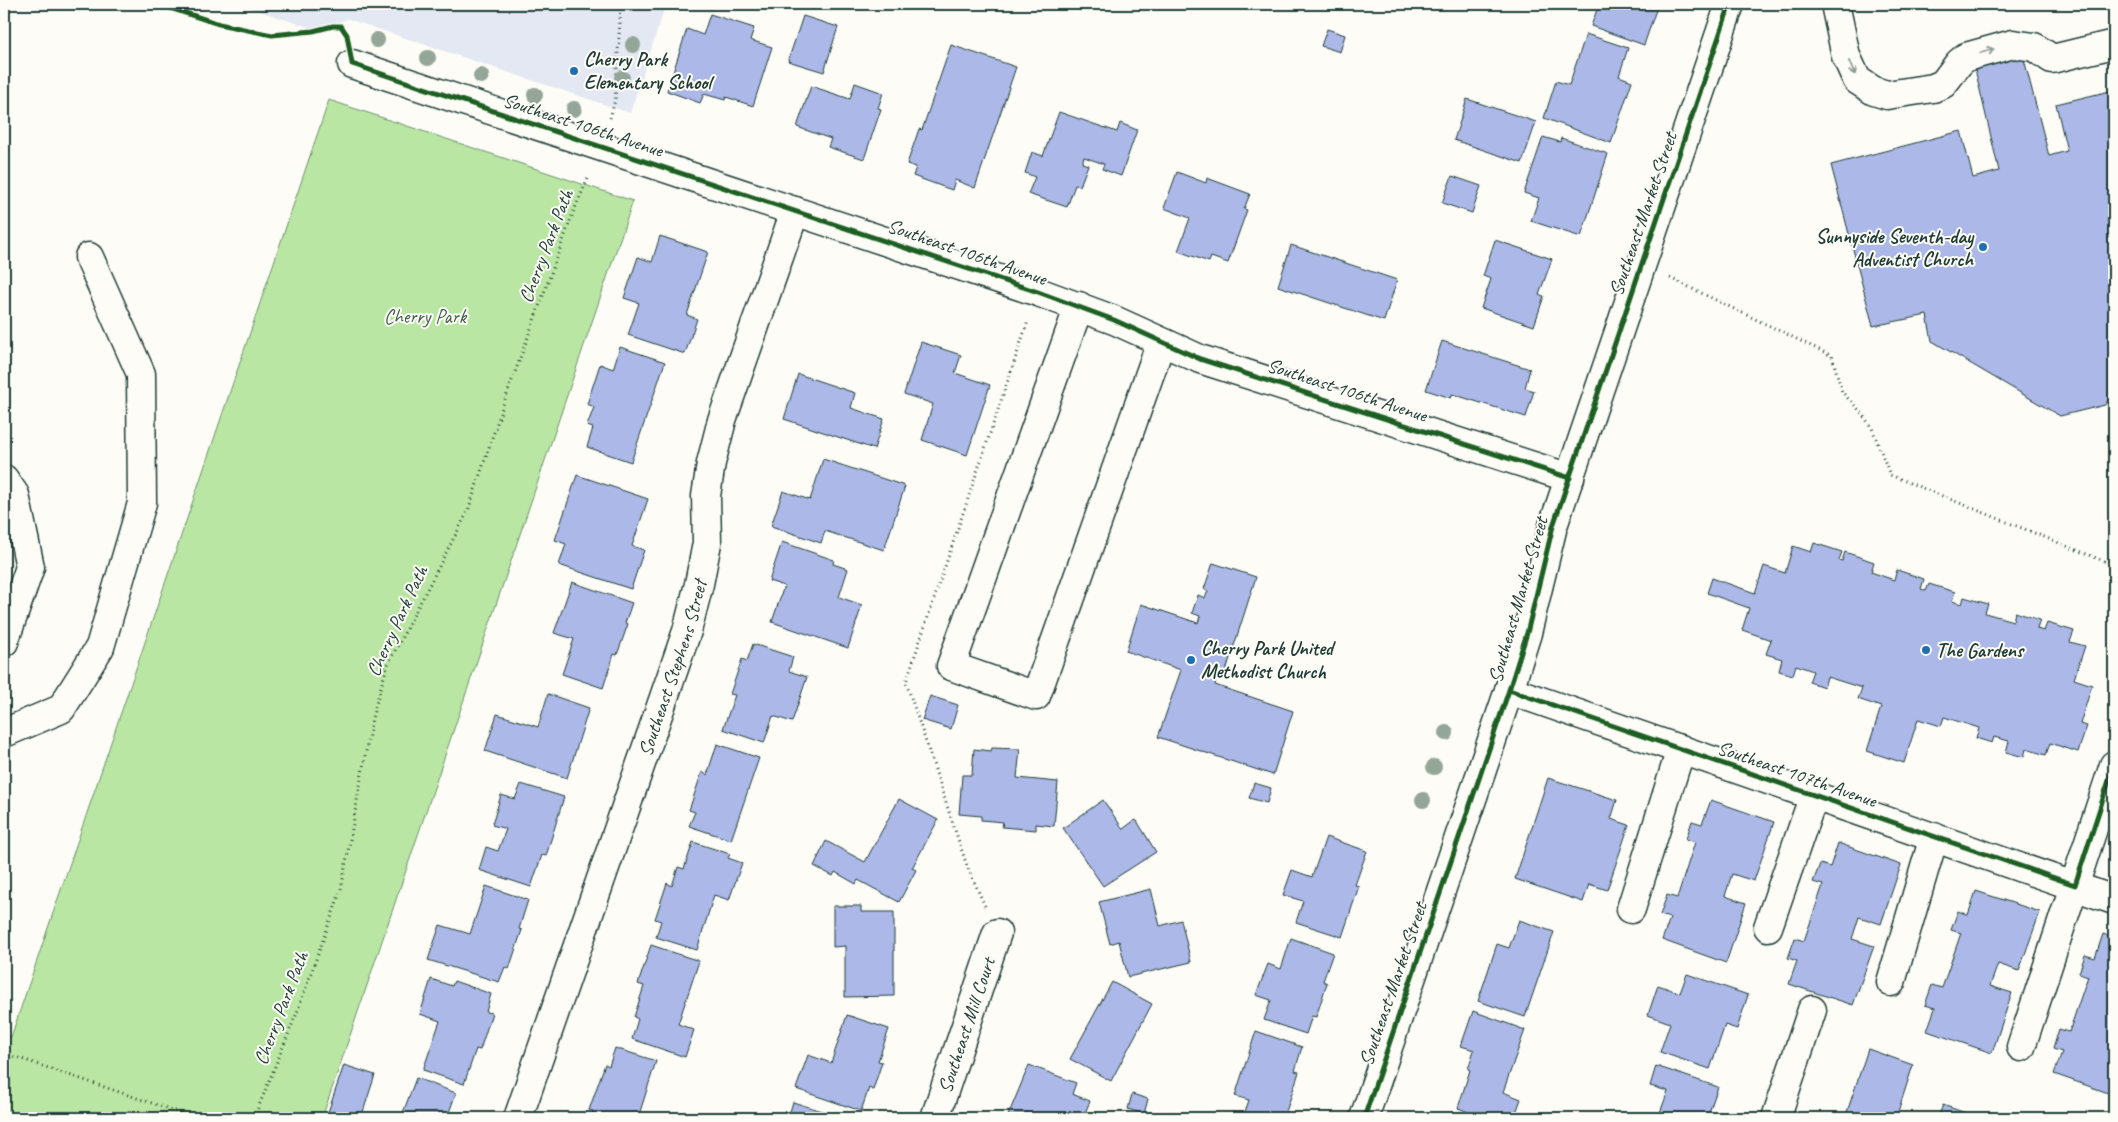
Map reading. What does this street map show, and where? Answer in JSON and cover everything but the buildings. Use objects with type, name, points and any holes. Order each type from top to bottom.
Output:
[{"type":"street","name":"Southeast Market Street","points":[[1364,1118],[1510,690],[1527,634],[1554,526],[1730,4]]},
{"type":"street","points":[[1836,12],[1846,56],[1857,80],[1874,91],[1887,95],[1933,88],[1943,84],[1966,57],[2013,44],[2034,47],[2052,59],[2114,44]]},
{"type":"street","name":"Southeast 106th Avenue","points":[[352,64],[1079,306],[1200,359],[1570,478]]},
{"type":"street","name":"Southeast Stephens Street","points":[[518,1118],[687,631],[700,584],[707,543],[706,496],[711,463],[722,420],[794,210]]},
{"type":"street","points":[[4,733],[61,709],[100,647],[142,503],[140,374],[89,257]]},
{"type":"street","points":[[1079,306],[951,666],[1036,696],[1161,342]]},
{"type":"street","points":[[4,478],[15,495],[30,567],[4,642]]},
{"type":"street","name":"Southeast 107th Avenue","points":[[1510,690],[2114,900]]},
{"type":"street","points":[[1631,909],[1680,749]]},
{"type":"street","points":[[2020,1047],[2114,765]]},
{"type":"street","points":[[1768,928],[1814,795]]},
{"type":"street","points":[[1891,982],[1934,837]]},
{"type":"street","name":"Southeast Mill Court","points":[[934,1118],[997,933]]},
{"type":"street","points":[[1776,1118],[1812,1010]]},
{"type":"path","points":[[1642,265],[1832,356],[1842,392],[1860,411],[1872,428],[1890,475],[2114,566]]},
{"type":"path","points":[[4,1053],[196,1118]]},
{"type":"shaded area","name":"Cherry Park Elementary School","points":[[238,4],[666,4],[630,113],[348,19],[314,29]]},
{"type":"green space","name":"Cherry Park","points":[[329,100],[633,201],[322,1118],[4,1118],[4,1035],[11,1037]]},
{"type":"cycle path","points":[[158,4],[219,24],[272,35],[341,26],[347,35],[352,64],[1038,292],[1114,320],[1200,359],[1570,478]]},
{"type":"cycle path","points":[[1364,1118],[1509,690],[1527,633],[1553,526],[1730,4]]},
{"type":"cycle path","points":[[1509,690],[2075,885],[2114,765]]},
{"type":"place","name":"Cherry Park Elementary School","points":[[574,71]]},
{"type":"place","name":"Sunnyside Seventh-day Adventist Church","points":[[1983,247]]},
{"type":"place","name":"The Gardens","points":[[1926,650]]},
{"type":"place","name":"Cherry Park United Methodist Church","points":[[1191,660]]}]
